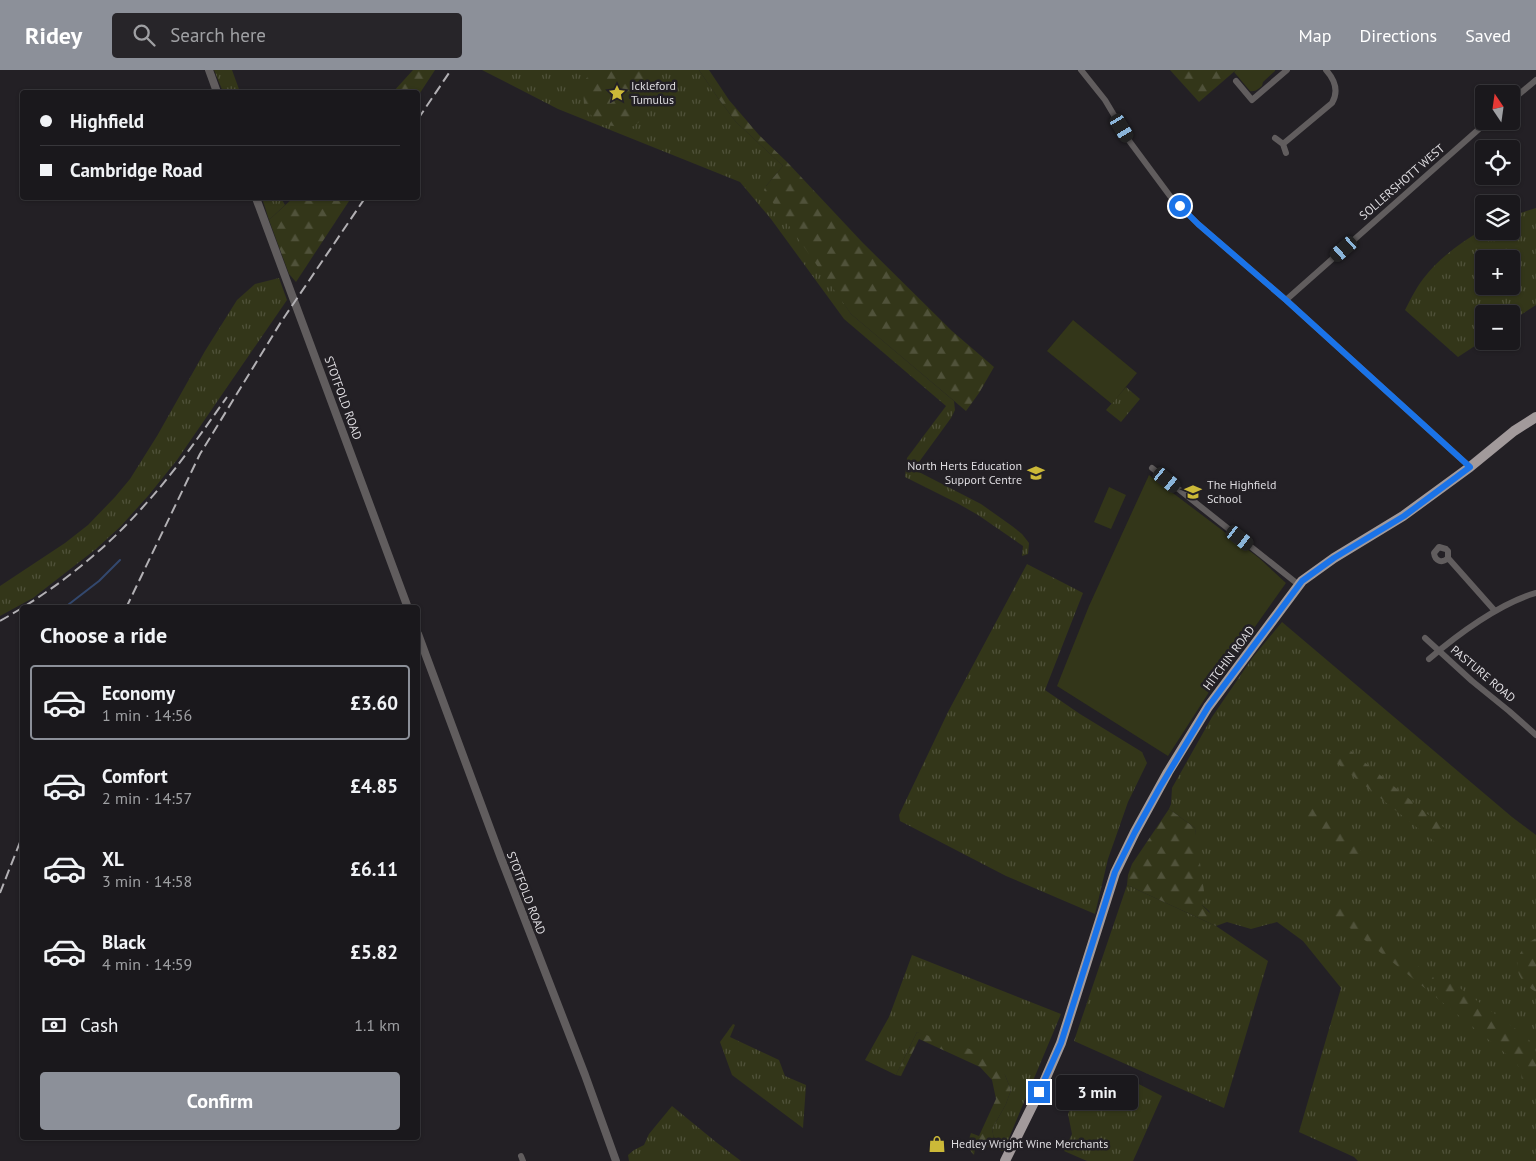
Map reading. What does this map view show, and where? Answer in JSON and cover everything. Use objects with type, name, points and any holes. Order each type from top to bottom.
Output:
[{"type":"main road","name":"HITCHIN ROAD","points":[[1005,1161],[1061,1043],[1115,872],[1168,772],[1208,707],[1299,585],[1334,558],[1404,516],[1470,467],[1514,431],[1536,417]]},
{"type":"street","points":[[209,70],[216,90]]},
{"type":"street","points":[[1081,70],[1105,100],[1130,142],[1170,196],[1198,224],[1286,300],[1470,467]]},
{"type":"street","points":[[1236,81],[1252,100],[1286,70]]},
{"type":"street","points":[[1283,144],[1335,99],[1334,81],[1326,70]]},
{"type":"street","points":[[1520,93],[1536,80]]},
{"type":"street","name":"SOLLERSHOTT WEST","points":[[1286,300],[1478,130]]},
{"type":"street","points":[[1276,138],[1283,144],[1286,153]]},
{"type":"street","name":"STOTFOLD ROAD","points":[[257,200],[407,605]]},
{"type":"street","points":[[1152,468],[1299,585]]},
{"type":"street","points":[[1448,558],[1495,611]]},
{"type":"street","name":"PASTURE ROAD","points":[[1428,659],[1495,611],[1536,593]]},
{"type":"street","name":"PASTURE ROAD","points":[[1425,638],[1472,682],[1536,735]]},
{"type":"street","name":"STOTFOLD ROAD","points":[[420,639],[616,1161]]},
{"type":"green space","points":[[214,70],[232,70],[239,90],[222,90]]},
{"type":"green space","points":[[413,70],[435,70],[420,93],[420,90],[395,90]]},
{"type":"green space","points":[[482,70],[699,70],[736,122],[783,166],[766,186],[851,314],[954,401],[955,410],[951,418],[919,462],[917,471],[981,504],[1012,526],[1029,543],[1028,554],[1022,556],[1023,546],[978,515],[905,477],[907,458],[946,406],[844,319],[771,219],[740,182],[558,109]]},
{"type":"green space","points":[[593,70],[647,70],[651,76],[652,100],[644,117],[638,123],[630,128],[605,125],[597,121],[589,113],[584,105],[583,86]]},
{"type":"green space","points":[[699,70],[709,70],[729,100],[759,135],[863,243],[952,331],[994,367],[966,411],[851,314],[764,190],[783,166],[736,122]]},
{"type":"green space","points":[[1170,70],[1236,70],[1199,102]]},
{"type":"green space","points":[[1236,70],[1275,71],[1257,90],[1250,91],[1234,72]]},
{"type":"green space","points":[[263,200],[282,200],[285,205],[269,220]]},
{"type":"green space","points":[[291,200],[350,200],[296,282],[289,274],[269,220]]},
{"type":"green space","points":[[1536,208],[1536,305],[1520,315],[1520,305],[1475,305],[1475,346],[1458,357],[1405,310],[1413,294],[1429,271],[1459,245],[1475,235],[1475,240],[1520,240],[1520,213]]},
{"type":"green space","points":[[279,278],[287,300],[177,460],[121,526],[96,549],[33,598],[0,616],[0,586],[65,543],[88,525],[130,479],[237,300],[255,284]]},
{"type":"green space","points":[[1073,320],[1137,373],[1112,404],[1047,351]]},
{"type":"green space","points":[[1126,387],[1140,399],[1121,422],[1106,410]]},
{"type":"green space","points":[[1149,475],[1259,558],[1286,583],[1213,686],[1168,756],[1057,686],[1089,606]]},
{"type":"green space","points":[[1109,487],[1126,495],[1111,529],[1094,522]]},
{"type":"green space","points":[[1027,564],[1083,593],[1045,690],[1142,752],[1147,763],[1128,802],[1108,859],[1095,914],[1006,876],[900,821],[899,815],[948,712]]},
{"type":"green space","points":[[1282,622],[1512,817],[1536,835],[1536,1161],[1358,1161],[1354,1157],[1299,1132],[1341,988],[1303,941],[1277,922],[1251,929],[1227,922],[1216,926],[1209,911],[1202,905],[1195,828],[1169,809],[1172,788],[1212,717],[1253,657]]},
{"type":"green space","points":[[1340,742],[1447,830],[1435,842],[1328,756]]},
{"type":"green space","points":[[1311,806],[1314,806],[1359,847],[1362,856],[1355,858],[1346,857],[1306,815]]},
{"type":"green space","points":[[1169,809],[1195,828],[1204,891],[1202,905],[1212,915],[1216,926],[1127,885],[1132,864]]},
{"type":"green space","points":[[1127,885],[1216,926],[1268,961],[1224,1108],[1074,1041]]},
{"type":"green space","points":[[1337,905],[1434,978],[1426,989],[1331,913]]},
{"type":"green space","points":[[1536,938],[1536,992],[1522,980],[1517,965],[1522,950]]},
{"type":"green space","points":[[912,955],[1061,1014],[1006,1145],[994,1139],[992,1129],[1006,1104],[1011,1090],[1005,1075],[917,1032],[896,1075],[865,1060],[889,1017]]},
{"type":"green space","points":[[1446,978],[1528,1038],[1536,1052],[1536,1080],[1522,1080],[1520,1069],[1515,1061],[1432,994]]},
{"type":"green space","points":[[733,1024],[735,1025],[730,1037],[779,1060],[785,1076],[806,1085],[803,1128],[732,1075],[720,1042]]},
{"type":"green space","points":[[917,1032],[985,1054],[1005,1075],[1011,1090],[1006,1104],[992,1129],[994,1139],[1006,1145],[1003,1151],[988,1147],[975,1149],[974,1155],[969,1148],[971,1133],[979,1136],[996,1099],[992,1080],[980,1067],[919,1039],[901,1076],[896,1075]]},
{"type":"green space","points":[[1127,1078],[1162,1096],[1133,1161],[1087,1161],[1064,1151],[1072,1134],[1068,1114],[1074,1101]]},
{"type":"green space","points":[[672,1106],[741,1161],[629,1161],[628,1155],[644,1145],[649,1134]]},
{"type":"waterway","points":[[68,605],[99,581],[120,560]]},
{"type":"railway","points":[[420,116],[451,70]]},
{"type":"railway","points":[[127,605],[200,454],[281,322],[364,200]]},
{"type":"railway","points":[[26,605],[76,570],[127,525],[176,468],[227,397]]},
{"type":"railway","points":[[0,621],[20,609]]},
{"type":"railway","points":[[0,893],[20,842]]},
{"type":"place","name":"Ickleford Tumulus","points":[[617,93]]},
{"type":"place","name":"North Herts Education Support Centre","points":[[1036,473]]},
{"type":"place","name":"The Highfield School","points":[[1193,492]]},
{"type":"place","name":"Hedley Wright Wine Merchants","points":[[937,1144]]},
{"type":"route","points":[[1039,1092],[1061,1043],[1115,872],[1168,772],[1208,707],[1302,581],[1334,558],[1404,516],[1470,467],[1180,206]]}]
